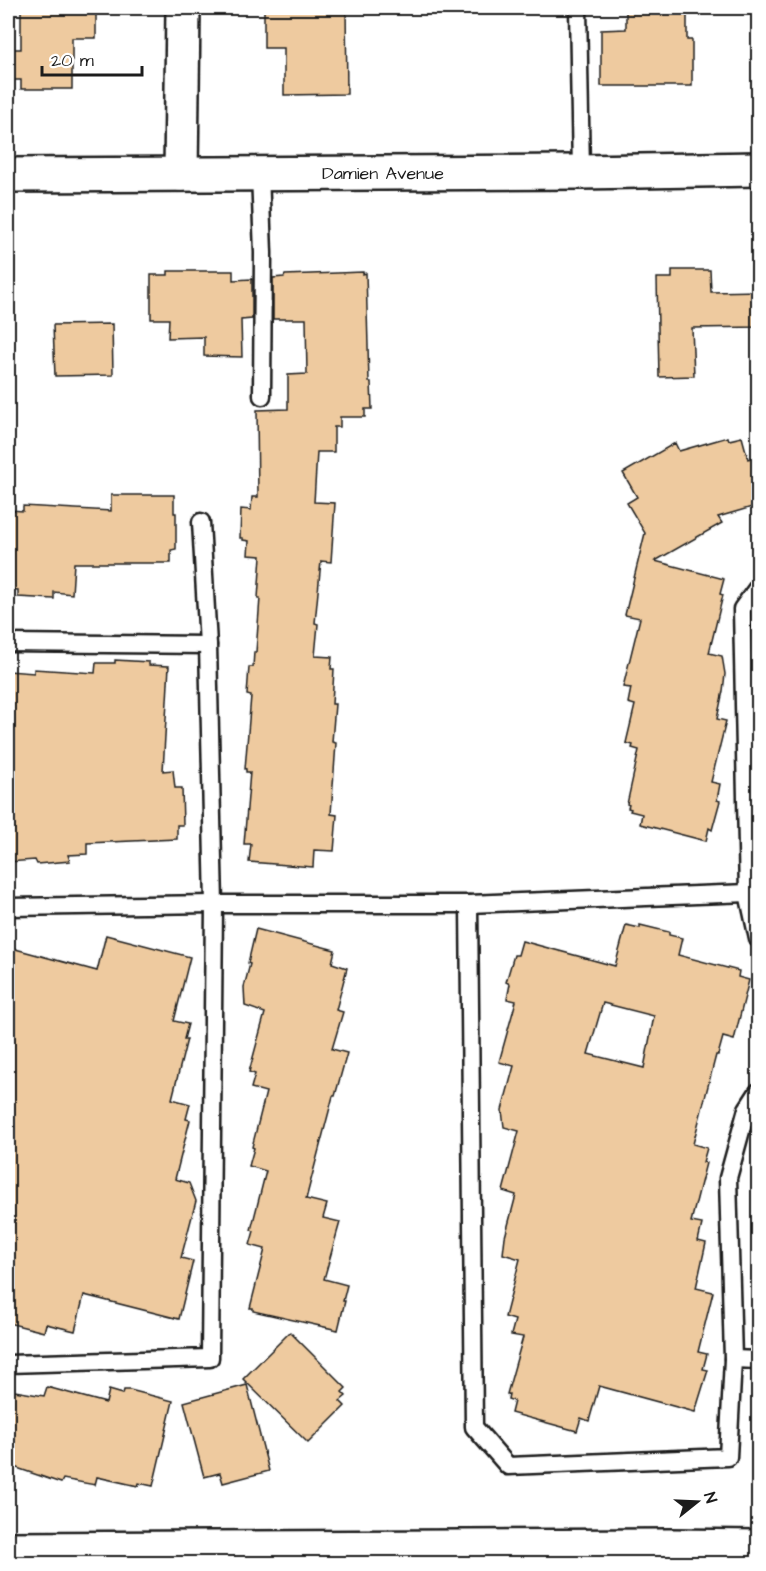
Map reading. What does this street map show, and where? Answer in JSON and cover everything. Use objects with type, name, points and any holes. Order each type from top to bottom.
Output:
[{"type":"street","points":[[181,174],[183,8]]},
{"type":"street","name":"Damien Avenue","points":[[8,175],[759,169]]},
{"type":"street","points":[[8,1549],[671,1555],[759,1547]]},
{"type":"lane","points":[[578,8],[581,172]]},
{"type":"lane","points":[[260,174],[263,253],[262,396]]},
{"type":"lane","points":[[8,1364],[210,1358],[214,904],[208,645],[201,522]]},
{"type":"lane","points":[[759,587],[742,609],[748,893],[759,939]]},
{"type":"lane","points":[[8,643],[208,645]]},
{"type":"lane","points":[[8,907],[469,903],[748,893]]},
{"type":"lane","points":[[469,903],[474,1427],[508,1466],[728,1456],[733,1359],[728,1178],[747,1109],[759,1092]]},
{"type":"lane","points":[[733,1359],[759,1360]]},
{"type":"building","points":[[21,8],[96,8],[96,38],[72,38],[72,89],[21,89],[21,80],[8,80],[8,49],[21,49]]},
{"type":"building","points":[[264,8],[346,8],[347,94],[284,95],[284,48],[264,48]]},
{"type":"building","points":[[626,8],[687,8],[687,40],[692,40],[692,86],[601,86],[601,30],[626,29]]},
{"type":"building","points":[[672,270],[710,270],[711,292],[759,291],[759,327],[692,328],[694,376],[659,377],[657,278],[672,278]]},
{"type":"building","points":[[168,271],[233,271],[233,280],[252,279],[252,319],[241,320],[242,357],[204,356],[204,337],[168,338],[169,319],[151,319],[151,275],[168,275]]},
{"type":"building","points":[[363,272],[363,274],[366,273],[369,382],[371,382],[372,409],[365,409],[365,417],[340,417],[340,427],[334,427],[334,452],[317,452],[314,502],[335,503],[331,562],[321,561],[315,623],[318,624],[315,656],[332,657],[331,669],[334,669],[332,704],[335,704],[332,742],[336,743],[331,814],[337,815],[334,851],[314,850],[313,867],[249,862],[251,844],[244,844],[250,772],[246,772],[245,769],[251,696],[247,695],[249,667],[253,667],[254,652],[256,652],[261,556],[248,555],[249,541],[240,538],[241,509],[251,510],[252,497],[258,497],[257,410],[288,409],[288,375],[307,374],[306,319],[273,319],[273,278],[285,275]]},
{"type":"building","points":[[112,324],[113,375],[55,376],[53,325]]},
{"type":"building","points":[[728,437],[729,440],[742,437],[748,459],[759,456],[759,505],[718,517],[722,523],[655,561],[724,579],[720,594],[723,595],[709,653],[722,656],[725,674],[717,719],[726,721],[711,782],[720,784],[717,800],[720,801],[712,830],[709,828],[706,841],[640,824],[642,814],[630,811],[627,804],[639,750],[626,743],[635,705],[628,703],[631,688],[623,687],[640,618],[625,615],[645,533],[627,503],[637,497],[623,473],[675,443],[679,451]]},
{"type":"building","points":[[111,495],[174,495],[176,549],[171,550],[171,563],[74,563],[72,594],[54,592],[54,599],[18,597],[18,590],[8,589],[10,510],[23,511],[23,506],[111,511]]},
{"type":"building","points":[[115,660],[169,666],[163,771],[173,770],[175,788],[182,788],[183,825],[177,825],[177,839],[87,843],[87,854],[68,855],[70,861],[37,864],[35,860],[8,862],[8,671],[34,673],[34,669],[95,673],[96,663],[115,663]]},
{"type":"building","points":[[626,925],[640,928],[640,925],[669,932],[669,935],[682,938],[678,955],[739,971],[738,977],[749,980],[734,1040],[723,1037],[718,1055],[716,1055],[693,1144],[707,1148],[703,1162],[706,1163],[691,1222],[702,1224],[698,1241],[706,1243],[696,1288],[713,1292],[698,1352],[707,1354],[703,1369],[708,1370],[695,1412],[599,1386],[589,1421],[581,1418],[577,1431],[511,1413],[514,1401],[508,1399],[509,1394],[507,1394],[523,1337],[511,1335],[515,1320],[505,1317],[520,1259],[503,1254],[516,1195],[503,1191],[519,1131],[504,1127],[502,1110],[514,1066],[499,1062],[516,1001],[507,999],[510,984],[506,982],[514,955],[518,955],[522,941],[615,966]],"holes":[[[603,1003],[654,1016],[644,1068],[588,1054]]]},
{"type":"building","points":[[256,929],[335,950],[332,963],[347,968],[336,1010],[343,1012],[332,1049],[347,1053],[335,1096],[333,1096],[306,1199],[327,1204],[323,1218],[340,1222],[324,1279],[347,1285],[338,1330],[253,1311],[253,1308],[250,1308],[265,1249],[250,1245],[254,1231],[251,1230],[266,1171],[249,1166],[266,1092],[251,1088],[255,1074],[249,1072],[265,1013],[245,1006],[244,987]]},
{"type":"building","points":[[106,935],[190,957],[174,1021],[188,1024],[184,1039],[187,1039],[172,1099],[190,1104],[186,1119],[190,1120],[175,1179],[189,1183],[196,1201],[181,1258],[193,1261],[179,1319],[84,1295],[75,1331],[46,1324],[44,1332],[8,1323],[8,947],[97,971]]},
{"type":"building","points":[[290,1332],[346,1388],[342,1392],[346,1396],[340,1401],[345,1406],[308,1443],[243,1379]]},
{"type":"building","points":[[247,1385],[269,1471],[223,1483],[220,1473],[204,1477],[184,1402]]},
{"type":"building","points":[[47,1387],[106,1403],[109,1390],[123,1394],[124,1390],[130,1390],[173,1401],[153,1486],[139,1483],[138,1486],[97,1477],[95,1485],[63,1479],[61,1483],[8,1465],[8,1390],[44,1396]]}]
